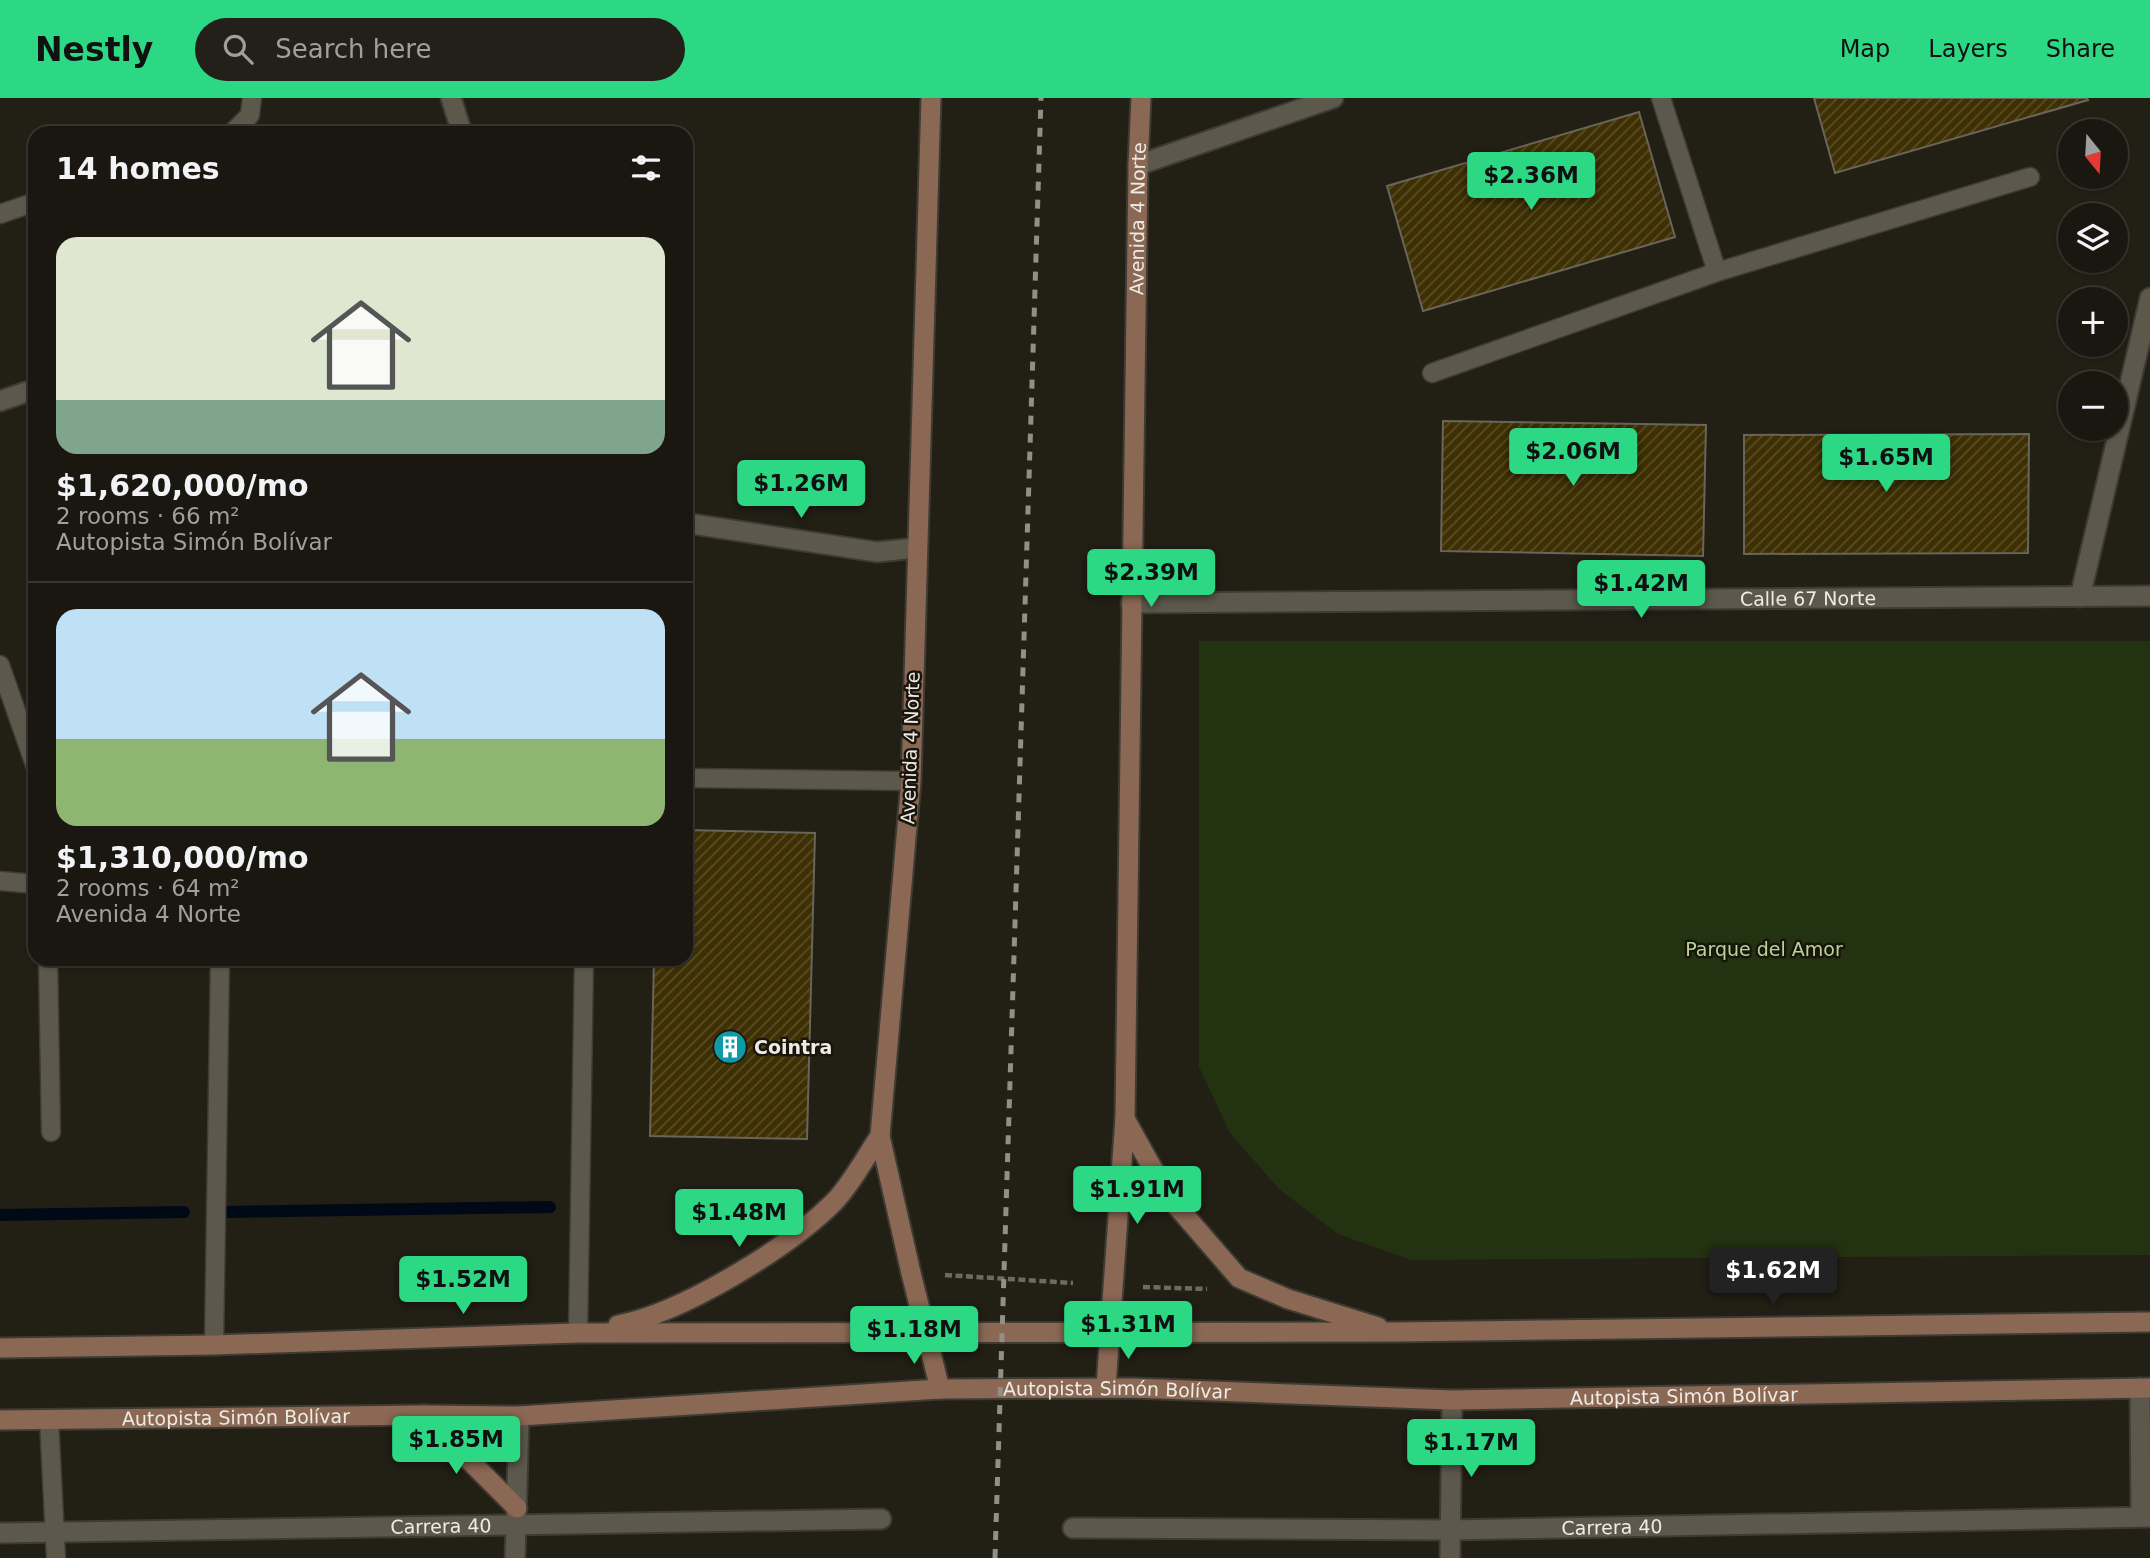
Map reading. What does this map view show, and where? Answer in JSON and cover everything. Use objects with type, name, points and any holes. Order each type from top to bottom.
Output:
[{"type":"main road","name":"Avenida 4 Norte","points":[[932,98],[916,548],[911,781],[880,1136],[940,1389]]},
{"type":"main road","name":"Avenida 4 Norte","points":[[1106,1388],[1125,1118],[1141,98]]},
{"type":"main road","points":[[1125,1118],[1168,1196],[1239,1278],[1288,1299],[1396,1332]]},
{"type":"main road","points":[[578,1333],[639,1321],[733,1276],[778,1248],[836,1201],[880,1136]]},
{"type":"main road","points":[[0,1348],[214,1345],[578,1333],[1396,1332],[2150,1321]]},
{"type":"main road","name":"Autopista Simón Bolívar","points":[[0,1420],[519,1416],[940,1389],[1106,1388],[1452,1400],[2145,1388]]},
{"type":"main road","points":[[424,1415],[516,1516]]},
{"type":"street","points":[[450,98],[460,126]]},
{"type":"street","points":[[1138,165],[1333,98]]},
{"type":"street","points":[[2080,597],[2150,298]]},
{"type":"street","points":[[0,401],[28,391]]},
{"type":"street","points":[[693,524],[877,552],[916,548]]},
{"type":"street","name":"Calle 67 Norte","points":[[1131,603],[2150,596]]},
{"type":"street","points":[[2145,1388],[2146,1517]]},
{"type":"street","points":[[1450,1558],[1452,1400]]},
{"type":"street","points":[[515,1558],[519,1416]]},
{"type":"street","name":"Carrera 40","points":[[0,1533],[516,1516],[881,1519]]},
{"type":"street","name":"Carrera 40","points":[[1073,1528],[1450,1530],[2146,1517]]},
{"type":"lane","points":[[239,126],[250,115],[252,98]]},
{"type":"lane","points":[[1661,98],[1717,272]]},
{"type":"lane","points":[[1432,373],[1717,272],[2030,177]]},
{"type":"lane","points":[[0,214],[28,204]]},
{"type":"lane","points":[[0,665],[28,745]]},
{"type":"lane","points":[[693,778],[911,781]]},
{"type":"lane","points":[[0,881],[28,883]]},
{"type":"lane","points":[[48,966],[51,1132]]},
{"type":"lane","points":[[214,1345],[220,966]]},
{"type":"lane","points":[[578,1333],[584,966]]},
{"type":"lane","points":[[50,1419],[56,1558]]},
{"type":"path","points":[[945,1275],[1073,1283]]},
{"type":"path","points":[[1141,1287],[1217,1289]]},
{"type":"green space","name":"Parque del Amor","points":[[1199,641],[2150,641],[2150,1255],[1411,1260],[1338,1234],[1279,1189],[1230,1133],[1199,1067]]},
{"type":"building","points":[[1814,98],[2087,98],[2088,100],[1835,173]]},
{"type":"building","points":[[1639,112],[1675,237],[1423,311],[1387,186]]},
{"type":"building","points":[[1443,421],[1706,425],[1703,556],[1441,551]]},
{"type":"building","points":[[2029,434],[2028,553],[1744,554],[1744,435]]},
{"type":"building","name":"Cointra","points":[[693,830],[815,833],[807,1139],[650,1136],[654,966],[693,966]]},
{"type":"waterway","points":[[225,1212],[550,1207]]},
{"type":"waterway","points":[[0,1215],[184,1212]]},
{"type":"railway","points":[[995,1558],[1041,98]]},
{"type":"place","name":"Cointra","points":[[730,1047]]}]
